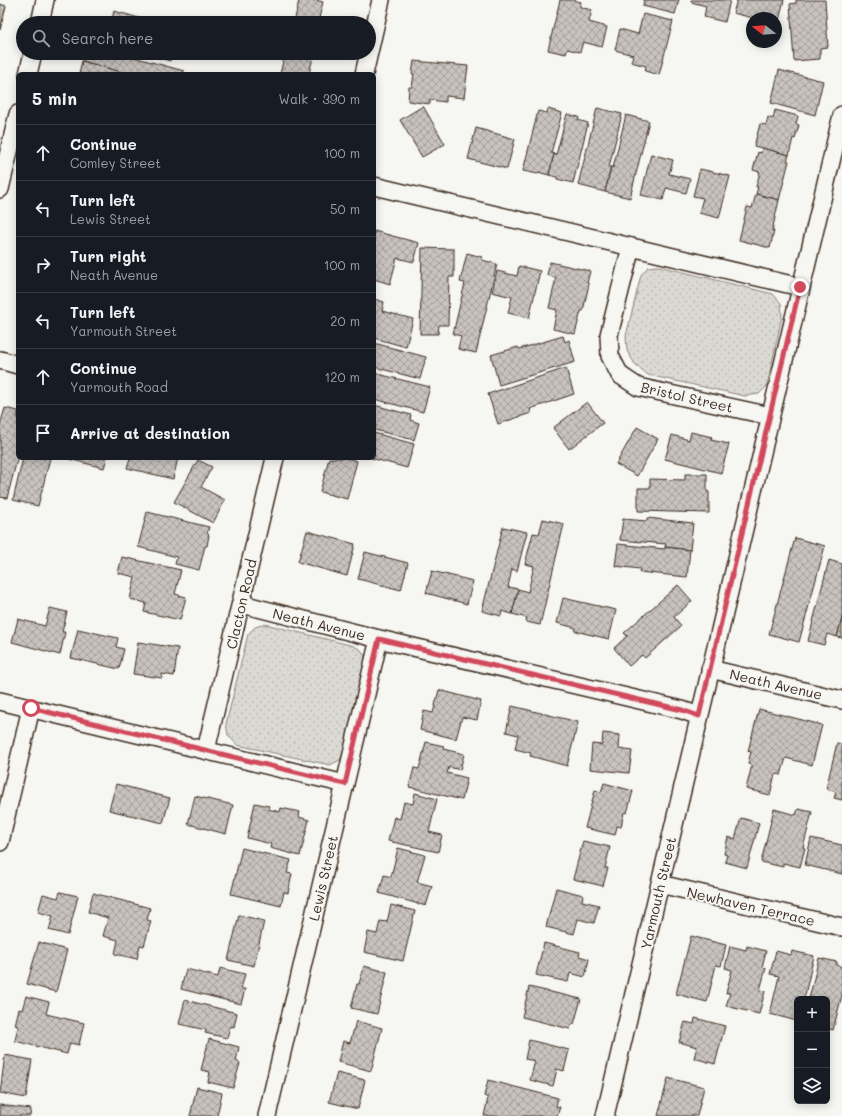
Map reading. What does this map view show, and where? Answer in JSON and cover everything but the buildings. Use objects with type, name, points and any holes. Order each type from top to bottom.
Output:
[{"type":"street","points":[[42,16],[45,0]]},
{"type":"street","points":[[376,22],[381,0]]},
{"type":"street","points":[[28,72],[31,60]]},
{"type":"street","points":[[364,72],[367,60]]},
{"type":"street","name":"Yarmouth Street","points":[[605,1116],[800,287],[842,115]]},
{"type":"street","points":[[0,189],[16,122]]},
{"type":"street","points":[[376,186],[800,287]]},
{"type":"street","name":"Bristol Street","points":[[631,247],[609,335],[610,356],[620,375],[638,387],[770,416]]},
{"type":"street","points":[[0,360],[16,364]]},
{"type":"street","name":"Clacton Road","points":[[206,750],[242,604],[275,460]]},
{"type":"street","name":"Neath Avenue","points":[[242,604],[379,639],[682,710],[699,716]]},
{"type":"street","name":"Lewis Street","points":[[267,1116],[379,639]]},
{"type":"street","name":"Neath Avenue","points":[[710,669],[842,700]]},
{"type":"street","points":[[0,701],[345,784]]},
{"type":"street","points":[[0,842],[31,708]]},
{"type":"street","name":"Newhaven Terrace","points":[[660,884],[842,927]]},
{"type":"shaded area","points":[[659,266],[773,294],[781,303],[782,316],[767,386],[759,394],[745,396],[648,375],[635,364],[627,351],[626,336],[641,275],[648,267]]},
{"type":"shaded area","points":[[265,624],[354,646],[361,650],[366,658],[345,751],[340,760],[330,765],[237,745],[228,735],[226,724],[248,634],[255,627]]},
{"type":"route","points":[[31,708],[345,784],[379,639],[682,710],[699,716],[800,287]]}]
